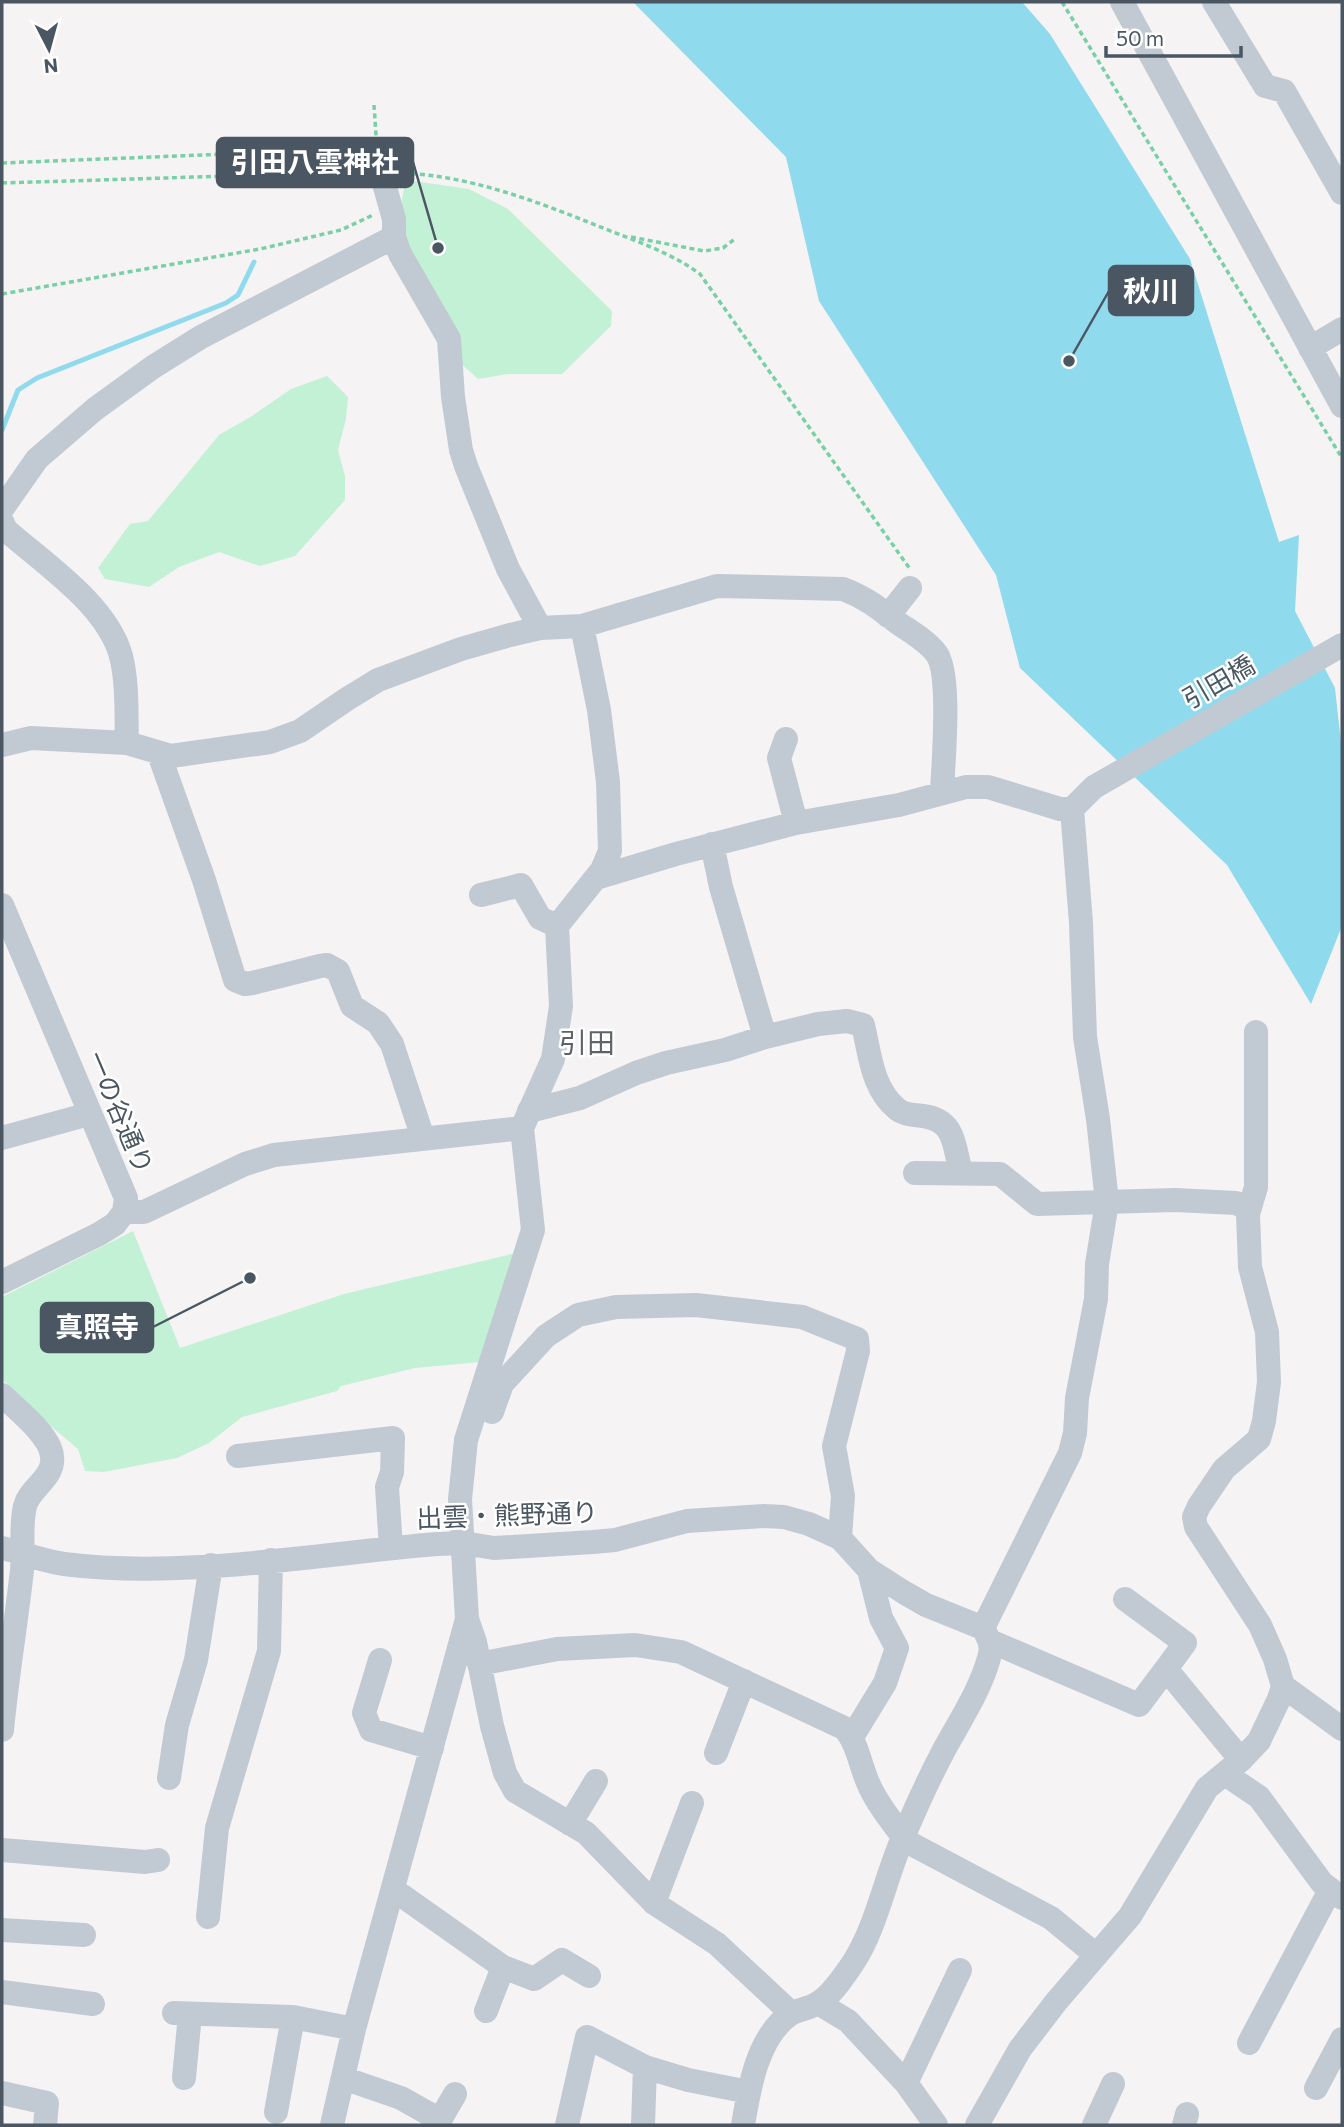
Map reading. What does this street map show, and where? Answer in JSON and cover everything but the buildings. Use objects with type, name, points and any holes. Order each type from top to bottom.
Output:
[{"type":"street","points":[[1122,2],[1342,406]]},
{"type":"street","points":[[1214,2],[1265,86],[1284,91],[1342,193]]},
{"type":"street","points":[[381,173],[400,254],[449,339],[453,397],[461,450],[508,569],[540,628]]},
{"type":"street","points":[[2,509],[37,459],[95,408],[153,367],[201,337],[394,237]]},
{"type":"street","points":[[1310,348],[1342,329]]},
{"type":"street","points":[[2,520],[6,530],[92,606],[111,631],[122,659],[127,743]]},
{"type":"street","points":[[2,745],[31,738],[127,743],[171,756],[270,742],[300,731],[378,680],[461,649],[540,628],[582,626],[717,586],[844,589],[860,595],[929,646],[941,661],[945,686],[942,792]]},
{"type":"street","points":[[888,616],[910,588]]},
{"type":"street","points":[[582,626],[600,710],[608,782],[610,851],[603,870],[557,926],[561,1006],[553,1059],[526,1120],[533,1230],[531,1243],[466,1440],[460,1499],[467,1619],[475,1642],[492,1726],[505,1773],[515,1791],[586,1833],[654,1903],[717,1944],[791,2013]]},
{"type":"street","name":"引田橋","points":[[1072,809],[1094,787],[1342,645]]},
{"type":"street","points":[[786,739],[779,758],[796,823]]},
{"type":"street","points":[[159,754],[204,880],[235,980],[245,984],[252,983],[327,965],[338,971],[352,1006],[378,1023],[392,1044],[423,1138]]},
{"type":"street","points":[[596,878],[796,823],[899,805],[966,787],[988,788],[1049,806],[1072,809],[1082,923],[1085,1037],[1107,1202],[1097,1264],[1096,1299],[1077,1398],[1075,1433],[1070,1453],[987,1634],[990,1656],[982,1677],[903,1838],[854,1962],[830,1993],[818,2003],[791,2013],[775,2027],[749,2092],[743,2125]]},
{"type":"street","points":[[712,844],[721,887],[765,1037]]},
{"type":"street","points":[[481,895],[521,885],[540,918],[557,926]]},
{"type":"street","name":"一の谷通り","points":[[2,905],[126,1198],[124,1212],[115,1224],[2,1282]]},
{"type":"street","points":[[124,1212],[144,1212],[245,1164],[274,1155],[423,1138],[526,1120],[666,1063],[818,1024],[847,1021],[863,1025],[876,1080],[897,1110],[906,1114],[936,1117],[951,1132],[961,1174]]},
{"type":"street","points":[[1256,1032],[1256,1186],[1248,1214],[1250,1267],[1267,1332],[1269,1382],[1259,1439],[1224,1469],[1194,1517],[1196,1527],[1260,1625],[1283,1686],[1342,1730]]},
{"type":"street","points":[[2,1138],[89,1114]]},
{"type":"street","points":[[915,1173],[1000,1174],[1037,1203],[1175,1200],[1236,1203],[1244,1207],[1248,1214]]},
{"type":"street","points":[[463,1470],[474,1462],[502,1384],[546,1336],[578,1315],[616,1307],[696,1305],[802,1317],[857,1339],[859,1351],[834,1446],[843,1496],[840,1538]]},
{"type":"street","points":[[2,1395],[43,1436],[52,1453],[52,1467],[28,1497],[12,1552],[2,1730]]},
{"type":"street","points":[[238,1456],[393,1438],[392,1472],[387,1488],[391,1548]]},
{"type":"street","name":"出雲・熊野通り","points":[[12,1552],[63,1564],[157,1569],[463,1543],[494,1548],[593,1542],[615,1540],[687,1521],[784,1517],[809,1524],[840,1538],[869,1570],[926,1605],[1139,1705],[1166,1669]]},
{"type":"street","points":[[208,1917],[217,1828],[269,1651],[271,1560]]},
{"type":"street","points":[[169,1778],[177,1725],[196,1660],[211,1565]]},
{"type":"street","points":[[852,1737],[885,1683],[897,1648],[881,1618],[869,1570]]},
{"type":"street","points":[[1125,1599],[1185,1643],[1166,1669],[1233,1767],[1259,1797],[1322,1883],[1336,1894],[1249,2043]]},
{"type":"street","points":[[332,2125],[354,2029],[467,1619]]},
{"type":"street","points":[[479,1664],[557,1649],[635,1645],[681,1652],[844,1728],[852,1737],[869,1786],[903,1838],[1051,1918],[1096,1955]]},
{"type":"street","points":[[380,1660],[364,1713],[371,1730],[432,1748]]},
{"type":"street","points":[[716,1753],[744,1681]]},
{"type":"street","points":[[977,2125],[1020,2049],[1130,1916],[1207,1788],[1259,1741],[1283,1686]]},
{"type":"street","points":[[570,1824],[596,1781]]},
{"type":"street","points":[[654,1903],[692,1803]]},
{"type":"street","points":[[2,1850],[145,1862],[158,1860]]},
{"type":"street","points":[[394,1890],[503,1967],[534,1979],[562,1960],[589,1976]]},
{"type":"street","points":[[2,1930],[84,1935]]},
{"type":"street","points":[[485,2011],[503,1967]]},
{"type":"street","points":[[906,2083],[960,1970]]},
{"type":"street","points":[[2,1992],[93,2004]]},
{"type":"street","points":[[818,2003],[848,2021],[906,2083],[936,2125]]},
{"type":"street","points":[[184,2078],[182,2014],[293,2017],[354,2029]]},
{"type":"street","points":[[276,2112],[293,2017]]},
{"type":"street","points":[[566,2125],[587,2037],[645,2067],[688,2080],[749,2092]]},
{"type":"street","points":[[1316,2088],[1342,2039]]},
{"type":"street","points":[[643,2125],[645,2067]]},
{"type":"street","points":[[343,2078],[401,2098],[445,2122],[454,2094]]},
{"type":"street","points":[[1094,2125],[1113,2084]]},
{"type":"street","points":[[2,2093],[47,2103],[45,2125]]},
{"type":"path","points":[[1062,2],[1342,458]]},
{"type":"path","points":[[2,163],[377,148],[374,105]]},
{"type":"path","points":[[2,183],[289,173],[411,174],[493,188],[626,236],[700,274],[911,571],[910,588]]},
{"type":"path","points":[[2,294],[260,249],[341,230],[391,209]]},
{"type":"path","points":[[626,236],[704,251],[723,248],[736,238]]},
{"type":"green space","points":[[414,181],[469,189],[508,209],[612,311],[611,326],[562,374],[508,374],[478,379],[457,360],[402,239],[398,223],[404,188]]},
{"type":"green space","points":[[327,376],[348,397],[346,419],[338,450],[345,476],[345,500],[295,556],[260,566],[219,552],[179,567],[149,587],[105,579],[98,568],[130,524],[148,521],[219,435],[291,389]]},
{"type":"green space","points":[[133,1231],[180,1348],[344,1294],[520,1252],[480,1362],[415,1368],[341,1386],[337,1391],[242,1417],[209,1443],[177,1458],[104,1472],[85,1471],[78,1449],[2,1379],[2,1297]]},
{"type":"water","points":[[633,2],[1022,2],[1050,34],[1190,259],[1279,542],[1299,535],[1295,611],[1335,688],[1342,752],[1342,926],[1311,1004],[1227,865],[1020,668],[996,575],[819,301],[786,157]]},
{"type":"waterway","points":[[2,430],[18,390],[37,378],[226,303],[238,295],[254,262]]},
{"type":"place","name":"引田八雲神社","points":[[438,248]]},
{"type":"place","name":"秋川","points":[[1069,361]]},
{"type":"place","name":"真照寺","points":[[250,1278]]},
{"type":"district","name":"引田","points":[[587,1042]]}]
